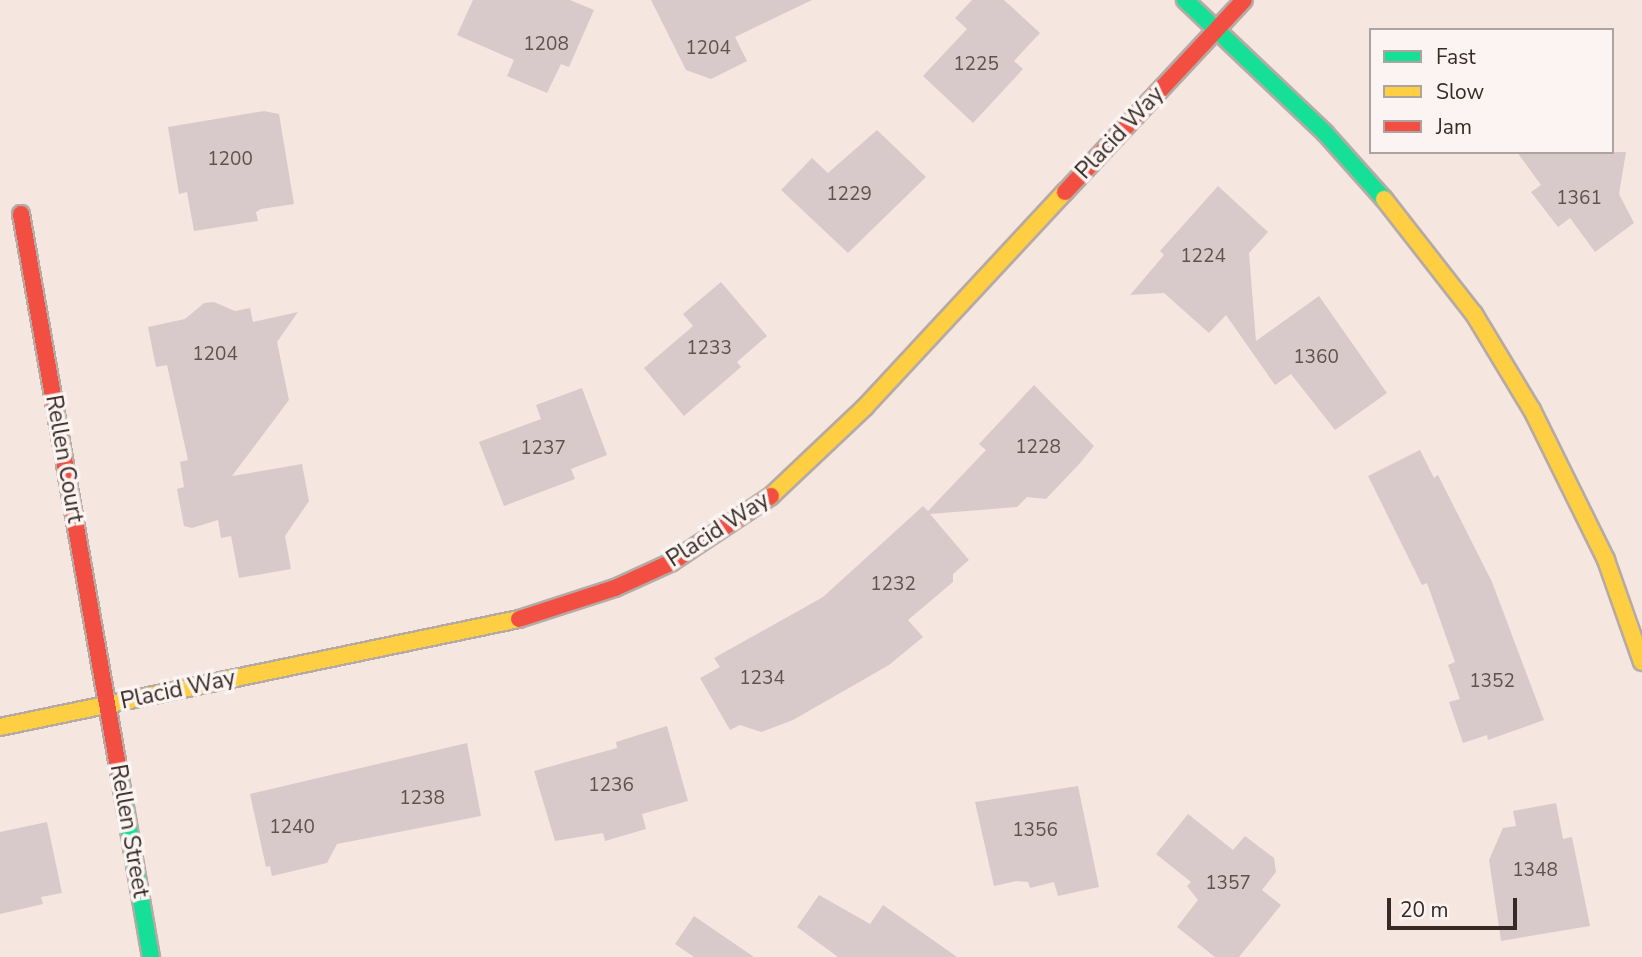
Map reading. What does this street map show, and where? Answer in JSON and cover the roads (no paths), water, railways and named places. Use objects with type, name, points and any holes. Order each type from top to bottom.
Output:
[{"type":"street","points":[[1185,0],[1325,133],[1377,190],[1474,314],[1532,410],[1606,560],[1642,662]]},
{"type":"street","name":"Placid Way","points":[[0,727],[536,615],[615,588],[671,562],[777,492],[865,407],[1244,0]]},
{"type":"street","name":"Rellen Court","points":[[21,214],[107,705]]},
{"type":"street","name":"Rellen Street","points":[[107,705],[152,957]]}]
